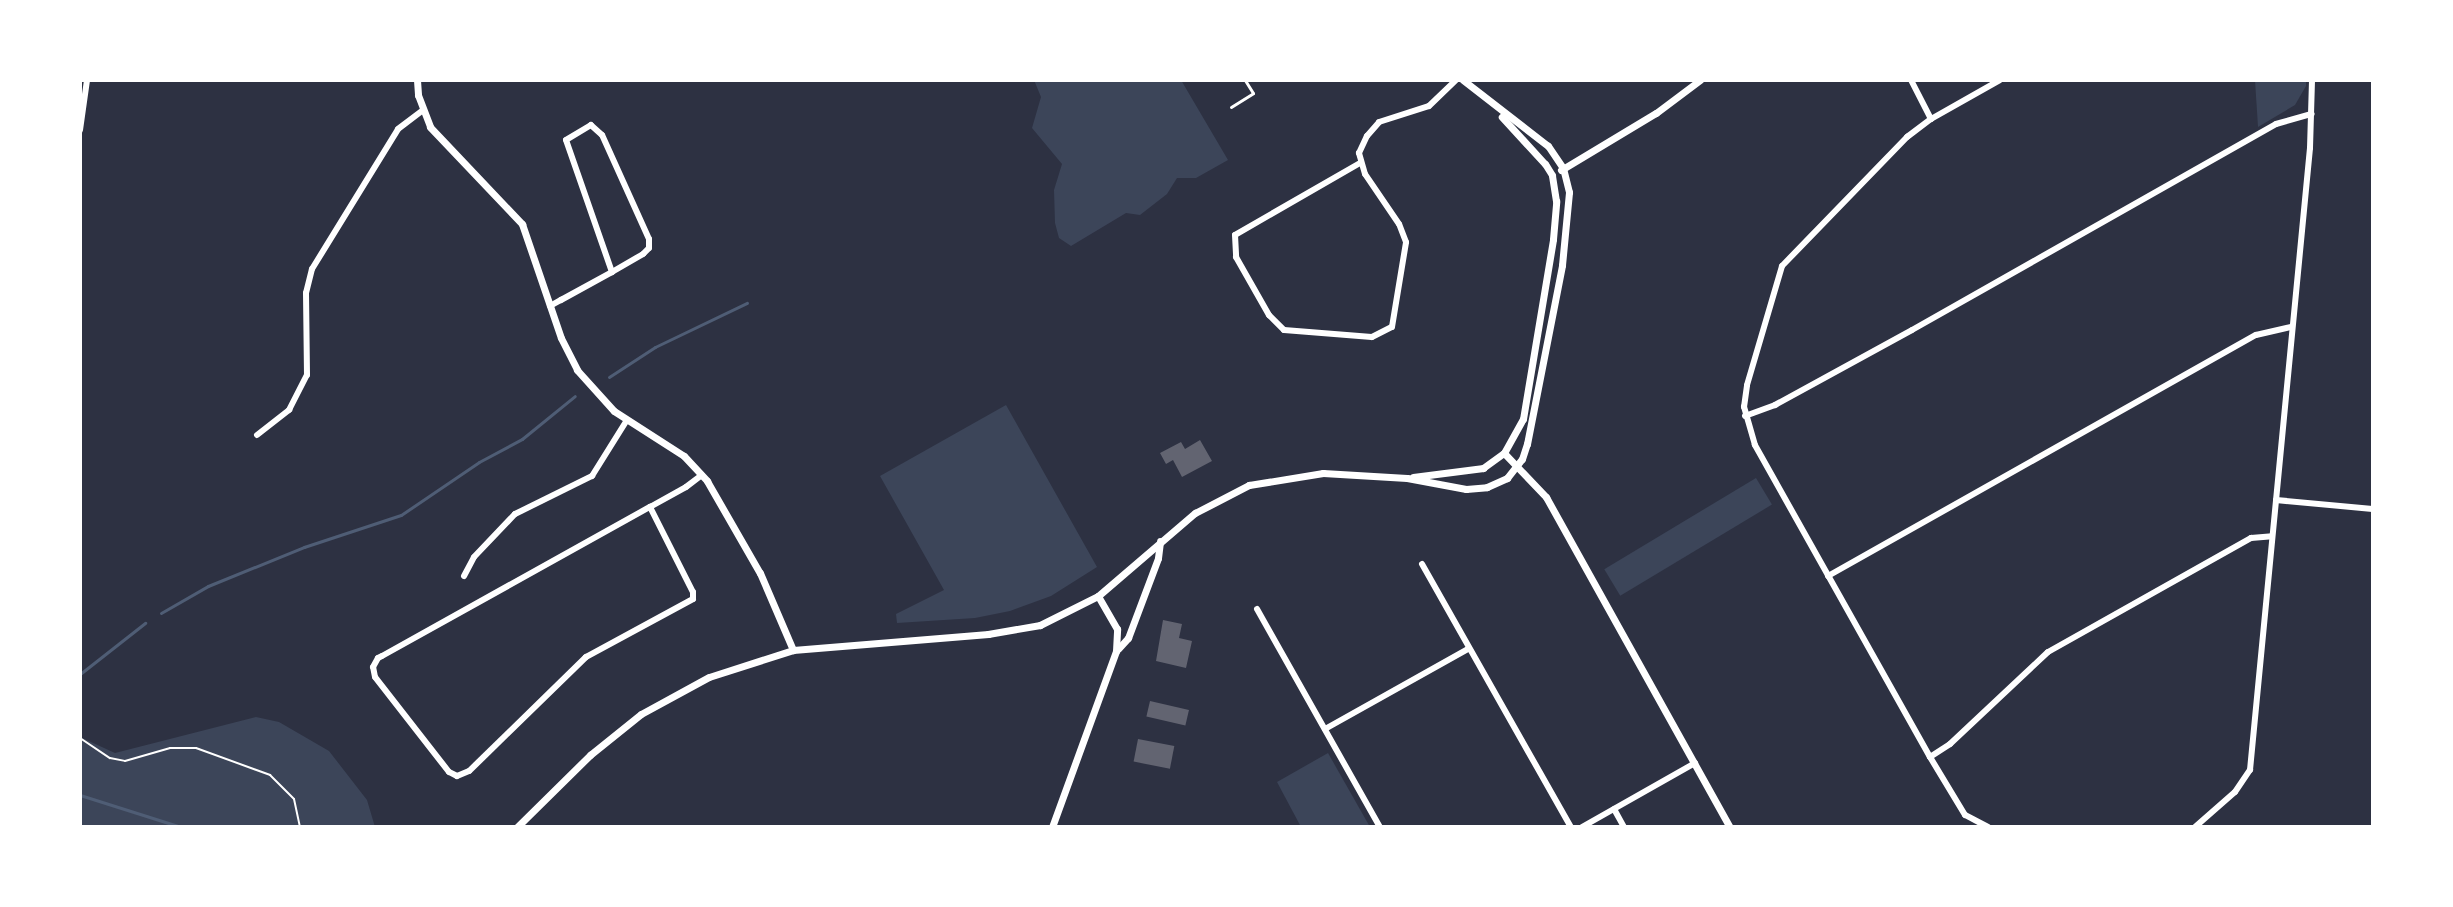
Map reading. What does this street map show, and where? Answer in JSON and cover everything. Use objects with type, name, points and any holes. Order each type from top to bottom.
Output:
[{"type":"street","points":[[80,130],[87,80]]},
{"type":"street","points":[[417,80],[422,111],[443,144],[522,224],[550,306],[577,370],[595,393],[627,420],[684,456],[702,475],[760,573],[793,650]]},
{"type":"street","points":[[1360,163],[1235,235],[1236,257],[1269,315],[1288,332],[1372,337],[1387,332],[1395,321],[1406,238],[1360,163],[1363,143],[1376,125],[1397,115],[1427,108],[1456,80]]},
{"type":"street","points":[[1407,478],[1472,471],[1504,453],[1521,427],[1555,222],[1552,175],[1538,154],[1463,80]]},
{"type":"street","points":[[1552,175],[1656,113],[1700,80]]},
{"type":"street","points":[[1911,80],[1931,119]]},
{"type":"street","points":[[1988,827],[1965,815],[1930,757],[1755,445],[1745,416],[1747,385],[1773,284],[1782,266],[1907,137],[1931,119],[2000,80]]},
{"type":"street","points":[[2198,826],[2235,792],[2250,770],[2312,114],[2312,80]]},
{"type":"street","points":[[517,827],[590,755],[641,714],[709,677],[793,650],[1008,632],[1040,625],[1098,596],[1195,513],[1249,485],[1323,473],[1407,478],[1478,488],[1501,482],[1518,466],[1527,444],[1562,265],[1570,203],[1563,168],[1548,146],[1484,99]]},
{"type":"street","points":[[257,435],[289,410],[307,375],[306,293],[312,269],[398,129],[422,111]]},
{"type":"street","points":[[1745,416],[1775,405],[1912,330],[2276,124],[2312,114]]},
{"type":"street","points":[[550,306],[612,272],[643,254],[649,248],[649,239],[602,135],[591,125],[566,140],[591,204],[612,272]]},
{"type":"street","points":[[1828,576],[2256,335],[2276,328],[2292,327]]},
{"type":"street","points":[[464,576],[474,557],[515,514],[592,476],[627,420]]},
{"type":"street","points":[[1504,453],[1552,508],[1730,827]]},
{"type":"street","points":[[650,507],[693,592],[693,599],[586,657],[469,771],[453,775],[375,677],[373,667],[378,658],[702,475]]},
{"type":"street","points":[[2276,500],[2373,509]]},
{"type":"street","points":[[1930,757],[1950,744],[2025,670],[2048,652],[2251,538],[2272,536]]},
{"type":"street","points":[[1116,651],[1128,638],[1158,558],[1160,541]]},
{"type":"street","points":[[1422,564],[1571,827]]},
{"type":"street","points":[[1052,827],[1116,651],[1117,629],[1098,596]]},
{"type":"street","points":[[1257,609],[1380,827]]},
{"type":"street","points":[[1325,729],[1468,649]]},
{"type":"street","points":[[1582,827],[1695,763]]},
{"type":"street","points":[[1614,809],[1624,827]]},
{"type":"lane","points":[[1231,107],[1253,93],[1245,80]]},
{"type":"path","points":[[82,739],[110,758],[125,761],[170,748],[196,748],[270,775],[294,799],[300,827]]},
{"type":"shaded area","points":[[1034,80],[1181,80],[1228,160],[1196,178],[1177,178],[1167,194],[1140,215],[1126,213],[1071,246],[1059,238],[1055,223],[1054,190],[1062,164],[1032,128],[1041,97]]},
{"type":"shaded area","points":[[2255,80],[2306,80],[2306,86],[2295,105],[2258,127]]},
{"type":"shaded area","points":[[1006,405],[1097,567],[1051,596],[1010,611],[975,618],[897,623],[896,614],[944,590],[880,476]]},
{"type":"shaded area","points":[[1756,478],[1772,505],[1620,596],[1604,569]]},
{"type":"shaded area","points":[[256,717],[279,722],[329,751],[367,800],[375,827],[80,827],[80,737],[115,753]]},
{"type":"shaded area","points":[[1328,753],[1370,827],[1301,827],[1277,782]]},
{"type":"building","points":[[1200,440],[1212,461],[1182,477],[1173,460],[1166,464],[1160,453],[1181,442],[1185,449]]},
{"type":"building","points":[[1163,620],[1182,624],[1179,638],[1192,641],[1186,668],[1156,661]]},
{"type":"building","points":[[1150,701],[1189,710],[1185,726],[1146,717]]},
{"type":"building","points":[[1138,739],[1174,746],[1170,769],[1134,762]]},
{"type":"waterway","points":[[609,377],[655,347],[747,303]]},
{"type":"waterway","points":[[161,613],[208,586],[304,547],[401,515],[479,462],[522,439],[575,396]]},
{"type":"waterway","points":[[80,674],[145,623]]},
{"type":"waterway","points":[[80,795],[181,827]]}]
